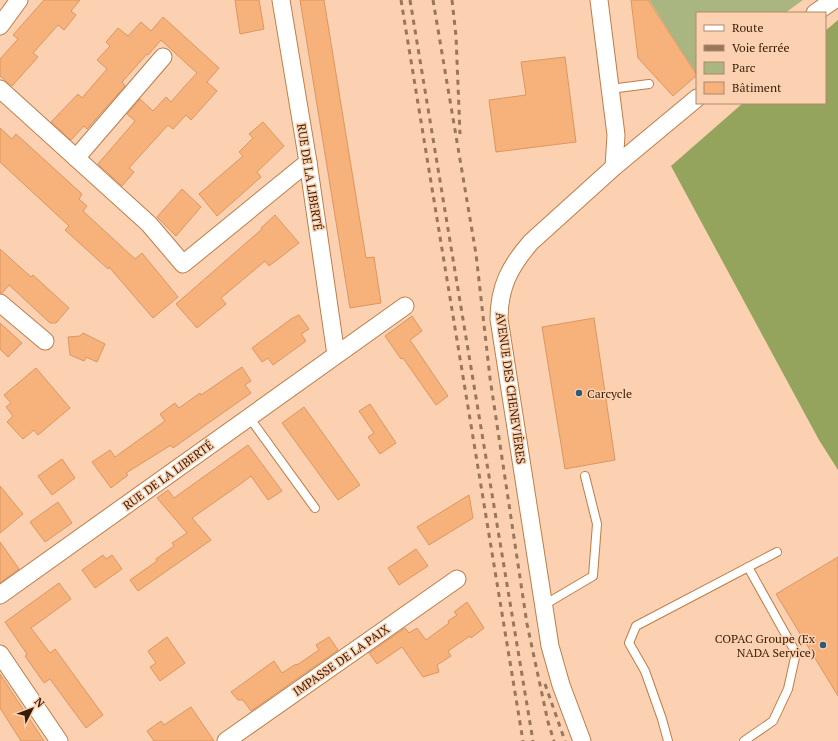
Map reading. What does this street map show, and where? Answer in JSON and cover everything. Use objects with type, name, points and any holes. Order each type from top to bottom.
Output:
[{"type":"street","points":[[0,26],[19,0]]},
{"type":"street","name":"RUE DE LA LIBERTÉ","points":[[281,0],[308,162],[336,355]]},
{"type":"street","points":[[599,0],[616,135],[614,166]]},
{"type":"street","points":[[816,12],[834,0]]},
{"type":"street","points":[[76,158],[163,57]]},
{"type":"street","points":[[0,89],[149,224],[182,264],[308,162]]},
{"type":"street","name":"AVENUE DES CHENEVIÈRES","points":[[582,741],[555,666],[550,646],[499,319],[501,291],[506,278],[520,255],[531,242],[614,166],[696,99]]},
{"type":"street","points":[[0,303],[45,341]]},
{"type":"street","name":"RUE DE LA LIBERTÉ","points":[[0,595],[404,306]]},
{"type":"street","name":"IMPASSE DE LA PAIX","points":[[226,741],[457,579]]},
{"type":"street","points":[[0,654],[59,741]]},
{"type":"lane","points":[[610,90],[649,84]]},
{"type":"lane","points":[[249,417],[315,508]]},
{"type":"lane","points":[[544,605],[593,576],[597,524],[585,476]]},
{"type":"lane","points":[[668,741],[645,671],[629,644],[636,626],[777,552]]},
{"type":"lane","points":[[744,741],[773,721],[788,689],[796,653],[748,567]]},
{"type":"green space","points":[[649,0],[803,0],[786,12],[696,12],[696,73]]},
{"type":"green space","points":[[838,20],[838,470],[819,440],[671,166],[742,104],[826,104],[826,30]]},
{"type":"building","points":[[44,0],[80,0],[71,11],[76,15],[64,30],[58,25],[33,53],[38,57],[12,86],[0,76],[0,59],[18,39],[13,35]]},
{"type":"building","points":[[235,0],[259,0],[264,29],[240,34]]},
{"type":"building","points":[[300,0],[324,0],[366,258],[374,257],[381,303],[350,308]]},
{"type":"building","points":[[631,0],[648,0],[696,73],[696,76],[673,96],[638,58]]},
{"type":"building","points":[[163,17],[219,68],[207,82],[217,91],[191,120],[186,115],[173,129],[168,125],[129,168],[134,172],[122,186],[98,164],[135,121],[127,114],[140,99],[153,111],[166,97],[171,102],[197,73],[161,40],[122,82],[125,86],[87,129],[84,126],[71,140],[51,122],[78,94],[82,98],[107,69],[97,60],[110,46],[106,42],[118,28],[128,36],[141,22],[151,31]]},
{"type":"building","points":[[565,57],[576,142],[496,152],[489,100],[526,95],[521,62]]},
{"type":"building","points":[[263,122],[284,146],[257,172],[261,177],[217,216],[199,194],[243,156],[239,152],[253,138],[249,134]]},
{"type":"building","points":[[0,128],[12,139],[16,134],[82,194],[79,199],[87,206],[83,211],[135,259],[142,253],[178,297],[153,318],[109,267],[108,269],[65,230],[69,226],[0,162]]},
{"type":"building","points":[[182,189],[201,207],[176,236],[157,217]]},
{"type":"building","points":[[275,215],[299,243],[269,266],[265,261],[221,298],[226,304],[197,328],[176,304],[262,229],[261,228]]},
{"type":"building","points":[[0,249],[31,277],[33,275],[69,308],[56,323],[50,323],[9,285],[2,293],[0,293]]},
{"type":"building","points":[[299,315],[309,329],[301,334],[306,341],[273,365],[268,358],[262,362],[252,348],[291,319]]},
{"type":"building","points":[[412,316],[422,331],[410,340],[448,396],[436,405],[403,358],[401,359],[385,336]]},
{"type":"building","name":"Carcycle","points":[[594,318],[615,460],[565,469],[542,327]]},
{"type":"building","points":[[0,323],[22,343],[8,357],[0,349]]},
{"type":"building","points":[[83,333],[105,344],[97,362],[86,357],[84,361],[70,355],[68,337],[80,336]]},
{"type":"building","points":[[242,367],[251,381],[245,385],[251,393],[173,448],[171,445],[126,473],[128,475],[111,488],[92,462],[110,450],[115,457],[165,421],[160,414],[175,403],[179,408]]},
{"type":"building","points":[[36,368],[70,408],[38,435],[34,430],[23,439],[7,422],[13,416],[6,407],[11,403],[4,395]]},
{"type":"building","points":[[370,404],[396,443],[380,454],[368,437],[374,433],[359,411]]},
{"type":"building","points":[[304,407],[360,485],[338,500],[282,423]]},
{"type":"building","points":[[248,445],[282,491],[268,500],[251,476],[192,518],[211,540],[138,591],[130,580],[157,561],[156,559],[174,546],[172,543],[187,533],[157,498],[168,490],[174,498]]},
{"type":"building","points":[[62,459],[75,478],[52,495],[38,476]]},
{"type":"building","points":[[0,486],[23,514],[0,533]]},
{"type":"building","points":[[469,495],[473,518],[429,545],[417,527]]},
{"type":"building","points":[[58,502],[72,523],[45,542],[30,522]]},
{"type":"building","points":[[0,542],[19,569],[0,583]]},
{"type":"building","points":[[416,549],[428,566],[399,585],[388,568]]},
{"type":"building","points":[[103,555],[106,559],[112,555],[122,569],[95,588],[82,570]]},
{"type":"building","name":"COPAC Groupe (Ex NADA Service)","points":[[838,557],[838,696],[776,594]]},
{"type":"building","points":[[59,583],[71,599],[31,628],[50,653],[55,649],[103,715],[86,728],[50,679],[44,683],[25,656],[27,654],[5,622]]},
{"type":"building","points":[[467,602],[484,628],[471,638],[470,636],[448,651],[451,656],[437,665],[439,672],[423,677],[402,647],[377,664],[369,653],[405,628],[409,633],[417,628],[426,640],[449,623],[448,621],[457,615],[454,612]]},
{"type":"building","points":[[167,637],[185,663],[160,681],[150,667],[156,663],[148,651]]},
{"type":"building","points":[[329,637],[338,650],[251,711],[243,700],[238,700],[231,692],[274,661],[282,673],[296,664],[297,665],[319,650],[316,645]]},
{"type":"building","points":[[0,674],[44,741],[21,741],[0,708]]},
{"type":"building","points":[[191,707],[214,741],[154,741],[147,731],[161,721],[164,725]]},
{"type":"railway","points":[[401,0],[523,741]]},
{"type":"railway","points":[[410,0],[533,741]]},
{"type":"railway","points":[[433,0],[476,254],[490,378],[527,624],[548,722],[554,741]]},
{"type":"railway","points":[[452,0],[456,36],[460,134]]},
{"type":"railway","points":[[545,684],[565,741]]},
{"type":"place","name":"Carcycle","points":[[579,393]]},
{"type":"place","name":"COPAC Groupe (Ex NADA Service)","points":[[823,645]]}]
